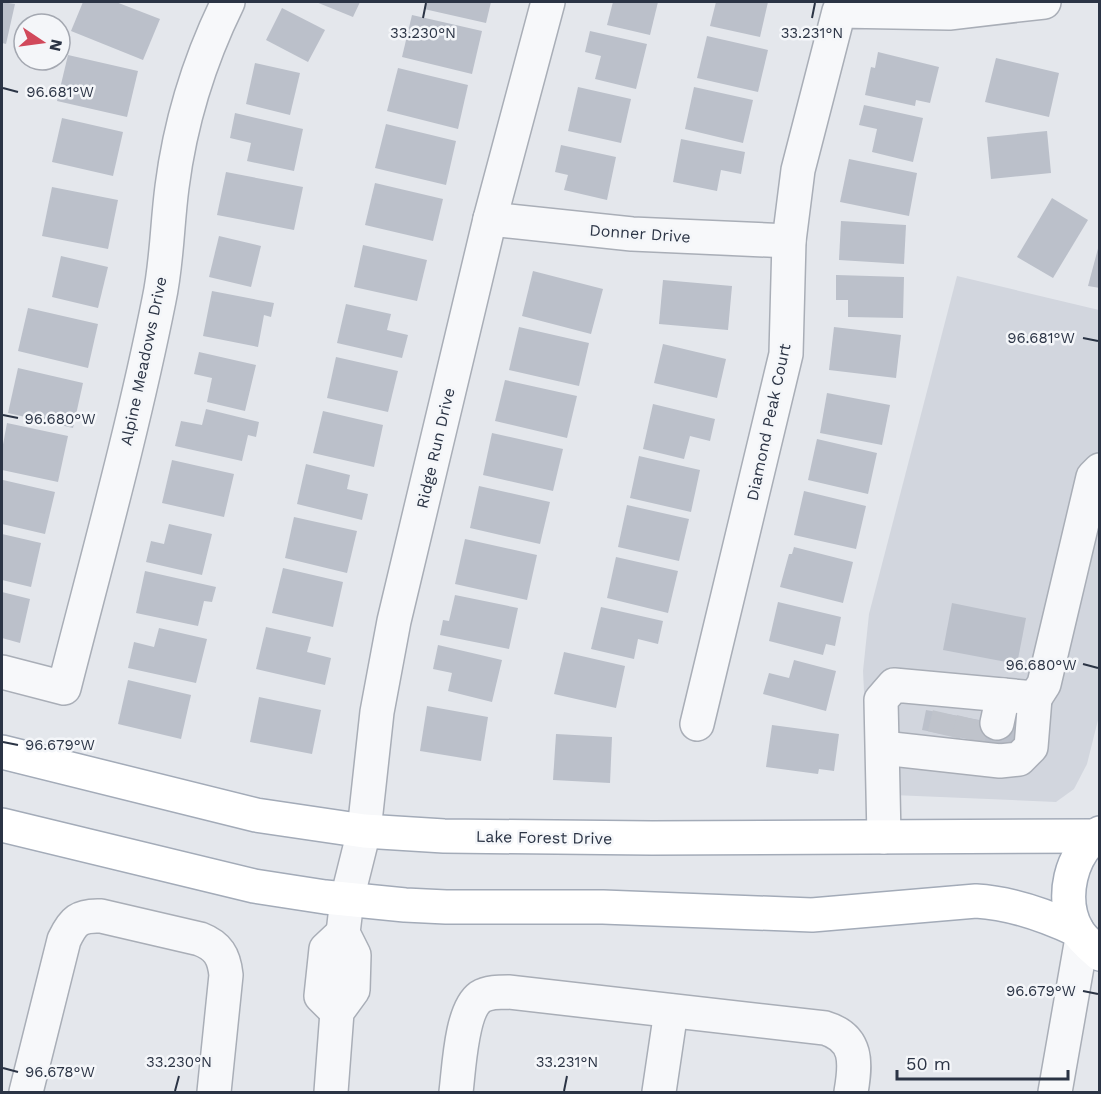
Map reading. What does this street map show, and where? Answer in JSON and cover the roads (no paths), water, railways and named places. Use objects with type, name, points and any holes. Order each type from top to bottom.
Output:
[{"type":"main road","name":"Lake Forest Drive","points":[[2,752],[256,815],[302,824],[364,831],[467,837],[1097,835]]},
{"type":"main road","points":[[2,825],[230,882],[347,899],[446,907],[603,907],[812,915],[976,901],[999,902],[1047,916],[1086,940]]},
{"type":"main road","points":[[1086,940],[1072,918],[1069,896],[1070,879],[1083,848],[1097,835]]},
{"type":"street","name":"Alpine Meadows Drive","points":[[2,672],[64,688],[160,297],[172,184],[185,120],[209,40],[228,2]]},
{"type":"street","name":"Ridge Run Drive","points":[[331,1092],[337,1012],[352,990],[354,955],[343,933],[347,899],[364,831],[377,712],[394,621],[490,219],[548,2]]},
{"type":"street","name":"Diamond Peak Court","points":[[697,724],[786,354],[789,241],[798,170],[838,11],[949,13],[1044,2]]},
{"type":"street","name":"Donner Drive","points":[[490,219],[632,234],[789,241]]},
{"type":"street","points":[[884,837],[881,700],[894,685],[971,727],[1019,759],[1030,747],[1035,698],[1044,684],[1092,477],[1100,470]]},
{"type":"street","points":[[883,748],[971,727],[1035,698]]},
{"type":"street","points":[[26,1092],[64,940],[70,928],[78,920],[88,916],[101,916],[200,939],[219,951],[224,960],[226,975],[214,1092]]},
{"type":"street","points":[[1055,1092],[1086,940]]},
{"type":"street","points":[[456,1092],[467,1018],[472,1006],[481,996],[494,992],[836,1031],[847,1040],[853,1054],[855,1070],[851,1092]]},
{"type":"street","points":[[659,1092],[671,1011]]},
{"type":"tunnel","points":[[944,735],[949,714]]},
{"type":"tunnel","points":[[968,739],[973,719]]}]
